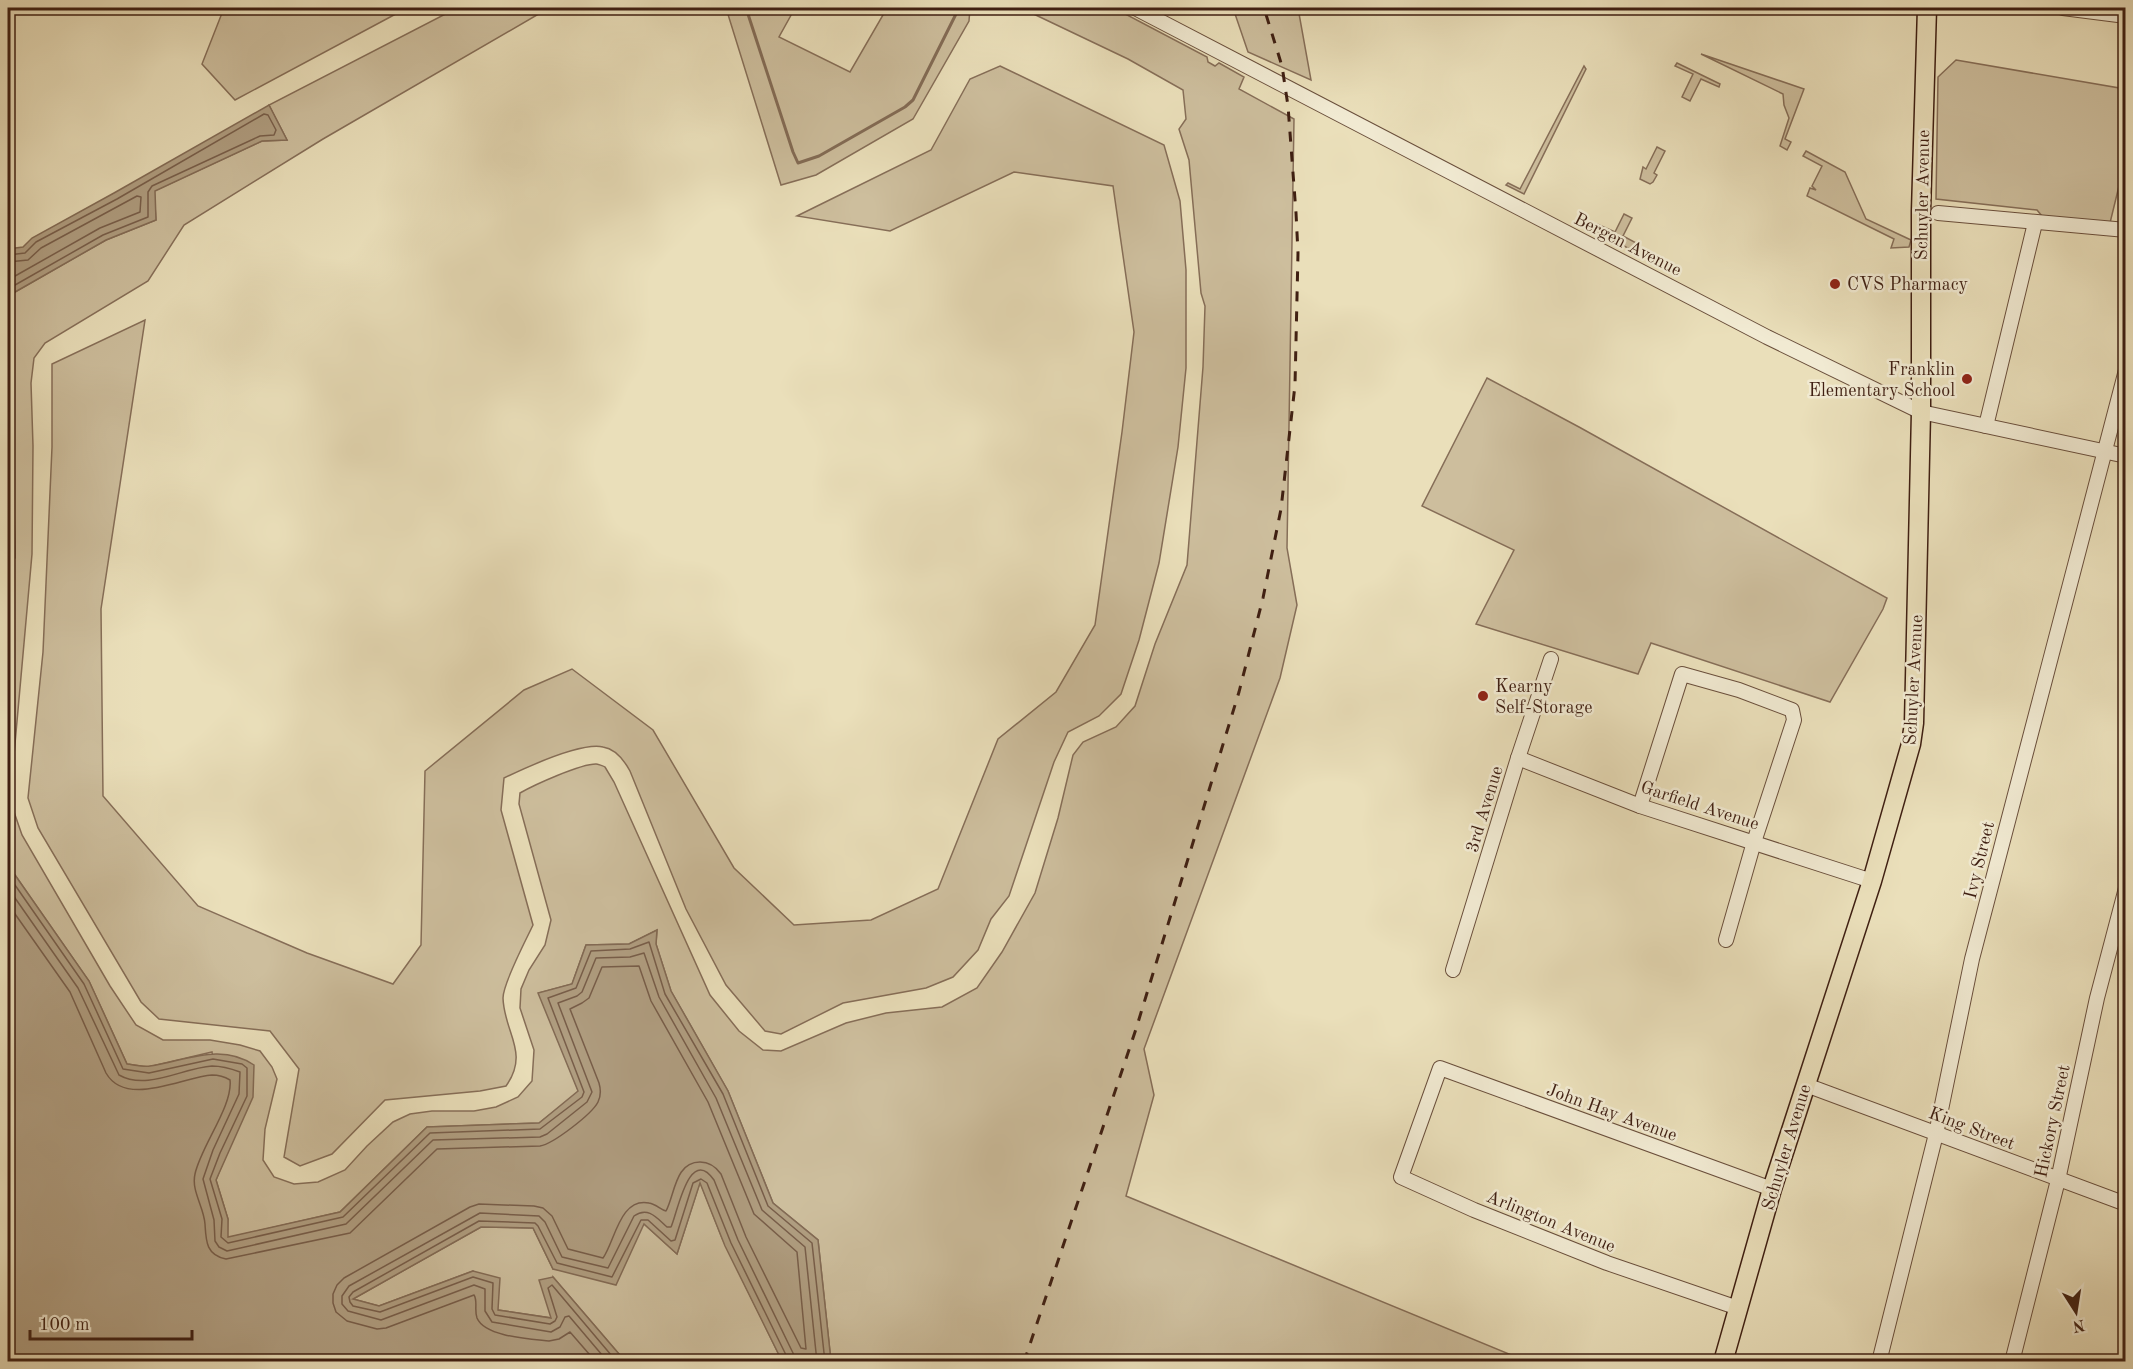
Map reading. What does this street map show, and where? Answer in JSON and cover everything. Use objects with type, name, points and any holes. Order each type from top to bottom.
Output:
[{"type":"main road","name":"Schuyler Avenue","points":[[1723,1362],[1772,1189],[1872,881],[1907,762],[1914,723],[1921,412],[1921,211],[1927,8]]},
{"type":"street","name":"Bergen Avenue","points":[[1136,8],[1767,336],[1921,412],[2126,456]]},
{"type":"street","points":[[2063,8],[2126,16]]},
{"type":"street","points":[[1938,213],[2126,230]]},
{"type":"street","points":[[1986,426],[2036,222]]},
{"type":"street","name":"Ivy Street","points":[[1879,1362],[1936,1134],[1972,959],[2126,370]]},
{"type":"street","name":"3rd Avenue","points":[[1454,970],[1518,758],[1551,659]]},
{"type":"street","points":[[1640,806],[1682,674],[1739,690],[1792,710],[1794,720],[1754,842],[1726,940]]},
{"type":"street","name":"Garfield Avenue","points":[[1518,758],[1640,806],[1872,881]]},
{"type":"street","name":"Hickory Street","points":[[2012,1362],[2058,1180],[2097,998],[2126,888]]},
{"type":"street","name":"Arlington Avenue","points":[[1440,1068],[1401,1177],[1473,1210],[1607,1263],[1738,1308]]},
{"type":"street","name":"John Hay Avenue","points":[[1440,1068],[1772,1189]]},
{"type":"street","name":"King Street","points":[[1806,1085],[2126,1204]]},
{"type":"shaded area","points":[[224,8],[407,8],[235,100],[202,64]]},
{"type":"shaded area","points":[[457,8],[549,8],[323,139],[184,225],[148,281],[45,343],[34,358],[31,383],[32,554],[12,777],[13,809],[22,835],[110,986],[136,1025],[163,1040],[210,1040],[260,1051],[272,1067],[277,1079],[265,1129],[263,1160],[274,1177],[294,1184],[318,1182],[345,1170],[393,1122],[410,1114],[432,1111],[474,1111],[496,1107],[518,1097],[532,1081],[534,1050],[520,1008],[521,989],[529,970],[545,945],[551,920],[519,804],[520,793],[569,771],[596,764],[605,767],[614,782],[710,995],[739,1031],[763,1050],[781,1051],[846,1023],[886,1013],[942,1007],[977,988],[1002,952],[1035,893],[1058,818],[1073,755],[1083,742],[1116,727],[1135,706],[1155,644],[1187,565],[1203,367],[1205,306],[1201,293],[1189,160],[1179,129],[1186,119],[1183,90],[1128,59],[1021,8],[1114,8],[1207,57],[1208,62],[1215,66],[1219,63],[1244,77],[1239,89],[1294,119],[1287,548],[1297,605],[1280,678],[1144,1049],[1154,1095],[1126,1196],[1526,1361],[831,1361],[818,1240],[773,1203],[728,1091],[671,991],[656,944],[657,930],[629,944],[586,945],[572,984],[539,993],[579,1092],[539,1123],[427,1127],[340,1212],[227,1238],[228,1219],[216,1180],[226,1155],[212,1052],[148,1067],[127,1064],[89,981],[8,865],[8,558],[15,557],[14,500],[8,447],[8,337],[11,333],[8,296],[106,240],[156,220],[154,191],[262,141],[287,140],[269,105]]},
{"type":"shaded area","points":[[726,8],[795,8],[779,37],[850,72],[887,8],[970,8],[969,21],[913,119],[816,175],[781,185]]},
{"type":"shaded area","points":[[1233,8],[1298,8],[1311,80],[1248,52]]},
{"type":"shaded area","points":[[1701,54],[1804,89],[1785,139],[1791,142],[1787,150],[1780,146],[1789,118],[1783,94]]},
{"type":"shaded area","points":[[1956,60],[2125,89],[2125,144],[2119,186],[2110,223],[2042,216],[2037,210],[1936,199],[1938,77]]},
{"type":"shaded area","points":[[1677,63],[1720,84],[1719,87],[1701,79],[1690,101],[1682,97],[1693,74],[1675,66]]},
{"type":"shaded area","points":[[1000,66],[1164,145],[1180,201],[1186,270],[1186,368],[1178,447],[1159,563],[1139,640],[1121,694],[1099,716],[1068,732],[1054,762],[1009,896],[991,919],[978,950],[953,977],[926,988],[843,1003],[781,1034],[765,1031],[726,985],[686,909],[625,763],[608,748],[593,746],[581,748],[539,762],[504,778],[501,810],[533,925],[504,991],[504,1010],[516,1052],[513,1074],[506,1086],[480,1091],[385,1100],[332,1154],[300,1166],[284,1157],[299,1069],[270,1031],[159,1019],[141,1002],[38,828],[28,798],[43,652],[52,447],[52,364],[145,320],[101,609],[103,796],[198,906],[307,953],[393,984],[421,945],[425,771],[524,690],[572,669],[653,730],[734,868],[794,925],[871,920],[938,889],[998,739],[1056,692],[1095,625],[1134,332],[1113,186],[1014,172],[890,231],[797,216],[931,150],[970,79]]},
{"type":"shaded area","points":[[1584,66],[1586,69],[1524,194],[1506,185],[1508,183],[1520,189]]},
{"type":"shaded area","points":[[1657,147],[1665,151],[1654,173],[1657,175],[1650,184],[1640,179],[1643,167],[1646,169]]},
{"type":"shaded area","points":[[1806,151],[1845,172],[1866,219],[1911,240],[1909,247],[1891,248],[1894,239],[1807,196],[1810,188],[1816,190],[1812,186],[1822,166],[1803,156]]},
{"type":"shaded area","points":[[1624,214],[1632,218],[1623,236],[1640,245],[1637,253],[1594,230],[1597,224],[1615,232]]},
{"type":"shaded area","points":[[1487,378],[1887,598],[1830,702],[1651,643],[1638,674],[1476,624],[1514,550],[1422,506]]},
{"type":"shaded area","points":[[700,1182],[722,1238],[782,1361],[654,1362],[650,1357],[639,1361],[625,1361],[553,1277],[552,1318],[498,1310],[473,1271],[379,1306],[353,1299],[481,1227],[533,1228],[553,1269],[644,1224],[677,1254]]},
{"type":"water","points":[[269,105],[287,140],[262,141],[155,191],[156,220],[106,240],[8,296],[8,249],[23,247],[32,238]]},
{"type":"water","points":[[8,296],[11,333],[8,337]]},
{"type":"water","points":[[8,447],[13,502],[15,558],[8,558]]},
{"type":"water","points":[[8,865],[89,981],[127,1064],[150,1066],[216,1054],[241,1058],[254,1065],[253,1097],[216,1180],[228,1219],[228,1237],[340,1212],[427,1127],[539,1123],[578,1091],[538,993],[572,984],[586,945],[629,944],[657,930],[656,944],[671,991],[728,1091],[773,1203],[818,1240],[831,1361],[782,1361],[725,1246],[700,1183],[677,1254],[644,1224],[616,1285],[553,1269],[533,1228],[481,1227],[353,1299],[379,1306],[473,1271],[500,1278],[498,1310],[551,1318],[539,1280],[553,1277],[625,1361],[8,1361]]},
{"type":"waterway","points":[[746,8],[798,163],[819,156],[905,107],[913,100],[959,8]]},
{"type":"railway","points":[[1024,1362],[1136,1029],[1239,692],[1263,598],[1281,509],[1295,385],[1298,253],[1288,106],[1282,66],[1264,8]]},
{"type":"place","name":"CVS Pharmacy","points":[[1835,284]]},
{"type":"place","name":"Franklin Elementary School","points":[[1967,379]]},
{"type":"place","name":"Kearny Self-Storage","points":[[1483,696]]}]
